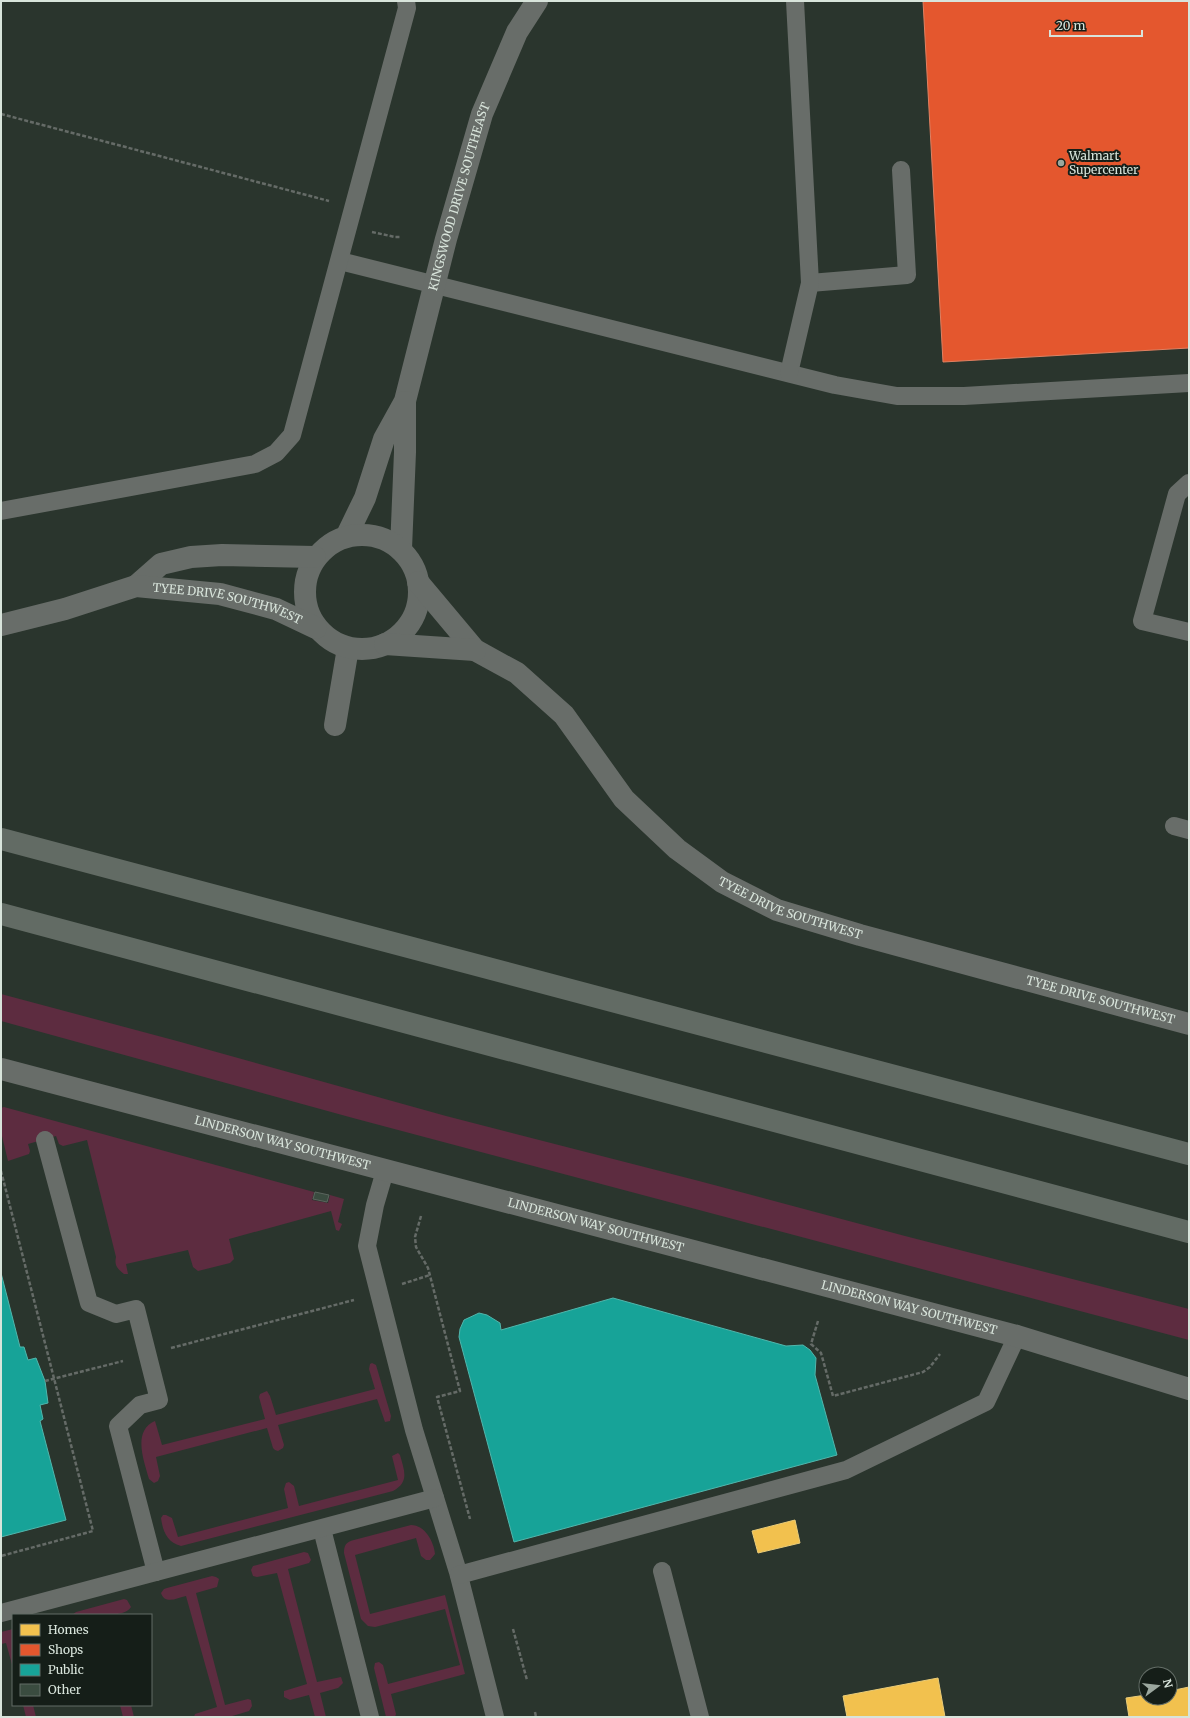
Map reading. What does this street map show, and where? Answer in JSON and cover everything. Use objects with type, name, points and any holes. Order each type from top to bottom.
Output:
[{"type":"highway","points":[[1,839],[1189,1154]]},
{"type":"highway","points":[[1,914],[1189,1232]]},
{"type":"street","name":"KINGSWOOD DRIVE SOUTHEAST","points":[[400,549],[405,452],[405,401],[446,239],[482,114],[517,32],[537,1]]},
{"type":"street","name":"KINGSWOOD DRIVE SOUTHEAST","points":[[347,535],[365,498],[384,439],[405,401]]},
{"type":"street","name":"TYEE DRIVE SOUTHWEST","points":[[1,625],[65,609],[136,586],[220,594],[276,609],[316,628],[330,640],[348,648],[367,649],[385,644],[401,634],[412,619],[419,601],[418,582],[412,564],[400,549],[384,538],[366,534],[347,535],[330,543],[316,556],[307,573],[304,592],[307,611],[316,628]]},
{"type":"street","name":"TYEE DRIVE SOUTHWEST","points":[[136,586],[161,564],[191,557],[222,555],[316,556]]},
{"type":"street","name":"TYEE DRIVE SOUTHWEST","points":[[418,582],[475,650],[517,673],[564,715],[624,799],[676,849],[722,882],[777,910],[860,936],[1189,1024]]},
{"type":"street","name":"TYEE DRIVE SOUTHWEST","points":[[385,644],[475,650]]},
{"type":"street","points":[[334,725],[348,648]]},
{"type":"street","name":"LINDERSON WAY SOUTHWEST","points":[[1,1069],[1016,1336],[1189,1389]]},
{"type":"lane","points":[[1,511],[255,464],[276,453],[292,435],[407,8],[406,1]]},
{"type":"lane","points":[[789,373],[810,283],[795,1]]},
{"type":"lane","points":[[810,283],[907,275],[901,170]]},
{"type":"lane","points":[[340,261],[836,385],[897,396],[964,396],[1189,383]]},
{"type":"lane","points":[[1189,483],[1177,494],[1142,620],[1189,632]]},
{"type":"lane","points":[[45,1140],[89,1303],[116,1314],[136,1309],[144,1339],[159,1400],[140,1405],[118,1426],[156,1572]]},
{"type":"lane","points":[[385,1171],[375,1205],[367,1246],[414,1430],[459,1575],[495,1717]]},
{"type":"lane","points":[[459,1575],[846,1470],[986,1402],[1016,1336]]},
{"type":"lane","points":[[1,1613],[435,1498]]},
{"type":"lane","points":[[322,1529],[370,1717]]},
{"type":"lane","points":[[662,1571],[700,1717]]},
{"type":"path","points":[[1,114],[328,201],[372,232],[401,237]]},
{"type":"path","points":[[1,1171],[93,1531],[1,1556]]},
{"type":"path","points":[[420,1216],[415,1237],[416,1247],[428,1268],[460,1391],[437,1397],[471,1524]]},
{"type":"path","points":[[401,1284],[430,1275]]},
{"type":"path","points":[[164,1350],[357,1299]]},
{"type":"path","points":[[810,1350],[818,1321]]},
{"type":"path","points":[[811,1344],[820,1352],[833,1396],[923,1372],[930,1367],[940,1354]]},
{"type":"path","points":[[45,1381],[129,1359]]},
{"type":"path","points":[[513,1629],[527,1680]]},
{"type":"path","points":[[535,1712],[536,1717]]},
{"type":"shaded area","points":[[1,994],[177,1041],[446,1116],[1189,1309],[1189,1340],[353,1118],[1,1021]]},
{"type":"shaded area","points":[[4,1107],[314,1192],[312,1200],[328,1203],[330,1195],[344,1199],[338,1222],[342,1224],[339,1231],[336,1230],[331,1211],[229,1239],[234,1259],[230,1263],[198,1271],[193,1267],[188,1250],[126,1264],[128,1274],[124,1274],[116,1265],[116,1257],[87,1140],[63,1146],[59,1144],[56,1136],[28,1144],[30,1151],[29,1154],[8,1161],[1,1132],[1,1108]]},
{"type":"shaded area","points":[[372,1363],[376,1365],[391,1416],[390,1421],[385,1422],[377,1399],[278,1425],[284,1445],[283,1448],[278,1451],[273,1448],[267,1428],[156,1457],[160,1476],[158,1481],[154,1483],[149,1479],[143,1455],[142,1439],[148,1426],[155,1421],[162,1445],[265,1419],[259,1397],[260,1394],[267,1391],[276,1415],[375,1389],[369,1369],[370,1364]]},
{"type":"shaded area","points":[[398,1453],[403,1466],[404,1480],[402,1484],[393,1491],[181,1546],[172,1542],[166,1536],[163,1528],[161,1518],[163,1515],[172,1518],[178,1537],[288,1508],[284,1489],[286,1483],[289,1482],[294,1486],[299,1506],[398,1480],[392,1456]]},
{"type":"shaded area","points":[[411,1525],[421,1528],[431,1540],[435,1554],[430,1560],[426,1560],[421,1556],[416,1538],[355,1555],[370,1614],[445,1595],[465,1674],[391,1694],[396,1714],[395,1717],[386,1717],[374,1668],[375,1663],[379,1662],[383,1665],[388,1684],[460,1665],[445,1609],[375,1627],[368,1626],[361,1619],[344,1553],[345,1546],[351,1541]]},
{"type":"shaded area","points":[[304,1552],[308,1553],[311,1560],[309,1563],[288,1569],[317,1682],[341,1677],[343,1683],[338,1688],[320,1693],[326,1717],[315,1717],[309,1695],[290,1700],[284,1697],[284,1691],[307,1684],[277,1573],[257,1577],[253,1576],[251,1570],[253,1566]]},
{"type":"shaded area","points":[[212,1576],[219,1579],[217,1587],[196,1593],[225,1705],[248,1699],[251,1700],[252,1706],[249,1711],[229,1717],[194,1717],[195,1714],[217,1707],[186,1596],[168,1600],[163,1597],[161,1593],[167,1588]]},
{"type":"shaded area","points":[[124,1599],[127,1600],[131,1607],[127,1611],[117,1614],[73,1614]]},
{"type":"shaded area","points":[[12,1629],[12,1664],[6,1643],[1,1644],[1,1632]]},
{"type":"shaded area","points":[[23,1706],[33,1706],[36,1717],[26,1717]]},
{"type":"shaded area","points":[[120,1706],[131,1706],[134,1717],[123,1717]]},
{"type":"building: Homes","points":[[795,1520],[800,1543],[758,1553],[752,1531]]},
{"type":"building: Homes","points":[[938,1678],[945,1717],[847,1717],[843,1696]]},
{"type":"building: Homes","points":[[1189,1687],[1189,1717],[1129,1717],[1126,1698],[1138,1696],[1138,1706],[1178,1706],[1178,1689]]},
{"type":"building: Shops","name":"Walmart Supercenter","points":[[923,1],[1189,1],[1189,348],[943,362]]},
{"type":"building: Public","points":[[1,1273],[20,1347],[24,1347],[28,1360],[36,1358],[45,1381],[48,1403],[40,1405],[43,1419],[40,1421],[66,1520],[1,1537]]},
{"type":"building: Public","points":[[613,1298],[786,1346],[803,1345],[810,1350],[816,1358],[815,1375],[837,1455],[514,1542],[459,1337],[460,1329],[464,1320],[479,1313],[487,1315],[500,1323],[501,1330]]},
{"type":"building: Other","points":[[315,1192],[329,1195],[327,1202],[313,1199]]},
{"type":"place","name":"Walmart Supercenter","points":[[1061,163]]}]
